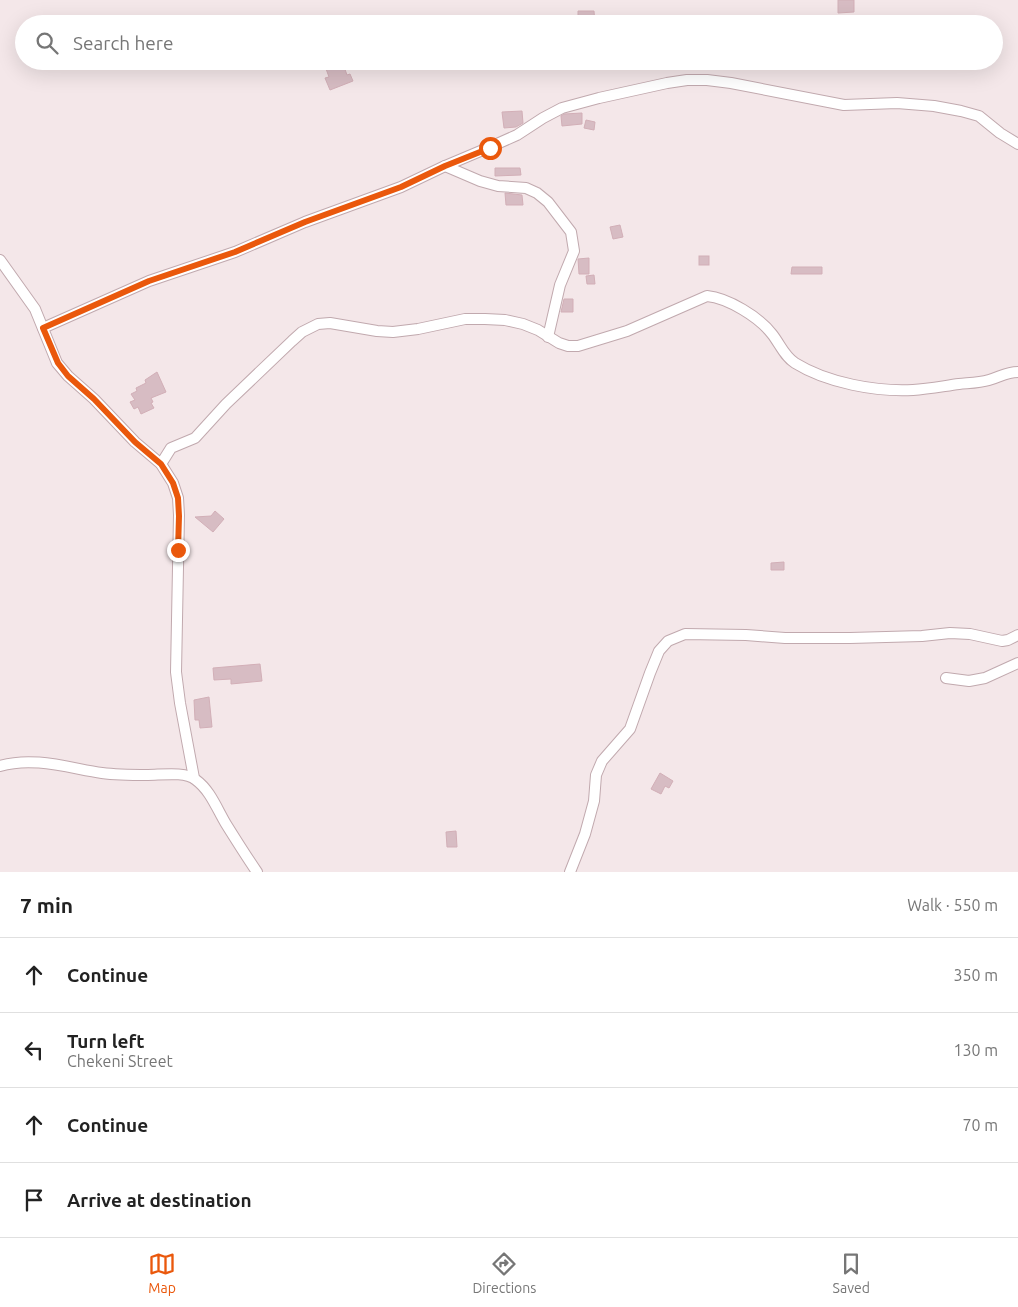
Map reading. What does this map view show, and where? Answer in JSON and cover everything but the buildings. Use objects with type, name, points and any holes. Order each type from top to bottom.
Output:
[{"type":"street","points":[[43,328],[149,281],[235,252],[305,222],[401,187],[517,135],[562,108],[666,83],[697,80],[731,83],[844,105],[897,103],[934,106],[979,116],[1000,133],[1018,144]]},
{"type":"street","points":[[445,166],[480,182],[498,186],[526,188],[538,193],[548,202],[570,232],[574,250],[560,285],[548,337]]},
{"type":"street","points":[[0,260],[34,309],[58,363],[68,376],[94,399],[135,442],[161,464],[173,483],[178,498],[179,516],[176,672],[194,778]]},
{"type":"street","points":[[161,464],[171,448],[195,438],[226,404],[292,341],[302,332],[318,324],[330,323],[393,332],[418,329],[465,318],[505,320],[538,330],[558,344],[568,346],[585,344],[627,331],[707,296],[728,302],[756,318],[772,333],[790,359],[796,364],[846,383],[889,390],[912,390],[989,380],[1005,374],[1018,372]]},
{"type":"street","points":[[570,872],[585,834],[594,801],[596,775],[602,761],[630,730],[658,651],[668,641],[685,634],[785,638],[850,638],[922,636],[950,633],[970,634],[1002,641],[1018,634]]},
{"type":"street","points":[[946,678],[969,681],[985,678],[1018,663]]},
{"type":"street","points":[[0,766],[14,762],[33,762],[105,774],[186,775],[194,778],[207,791],[236,841],[257,872]]},
{"type":"route","points":[[178,550],[178,498],[173,483],[161,464],[135,442],[94,399],[68,376],[58,363],[43,328],[149,281],[235,252],[305,222],[401,187],[445,166],[490,148]]}]
